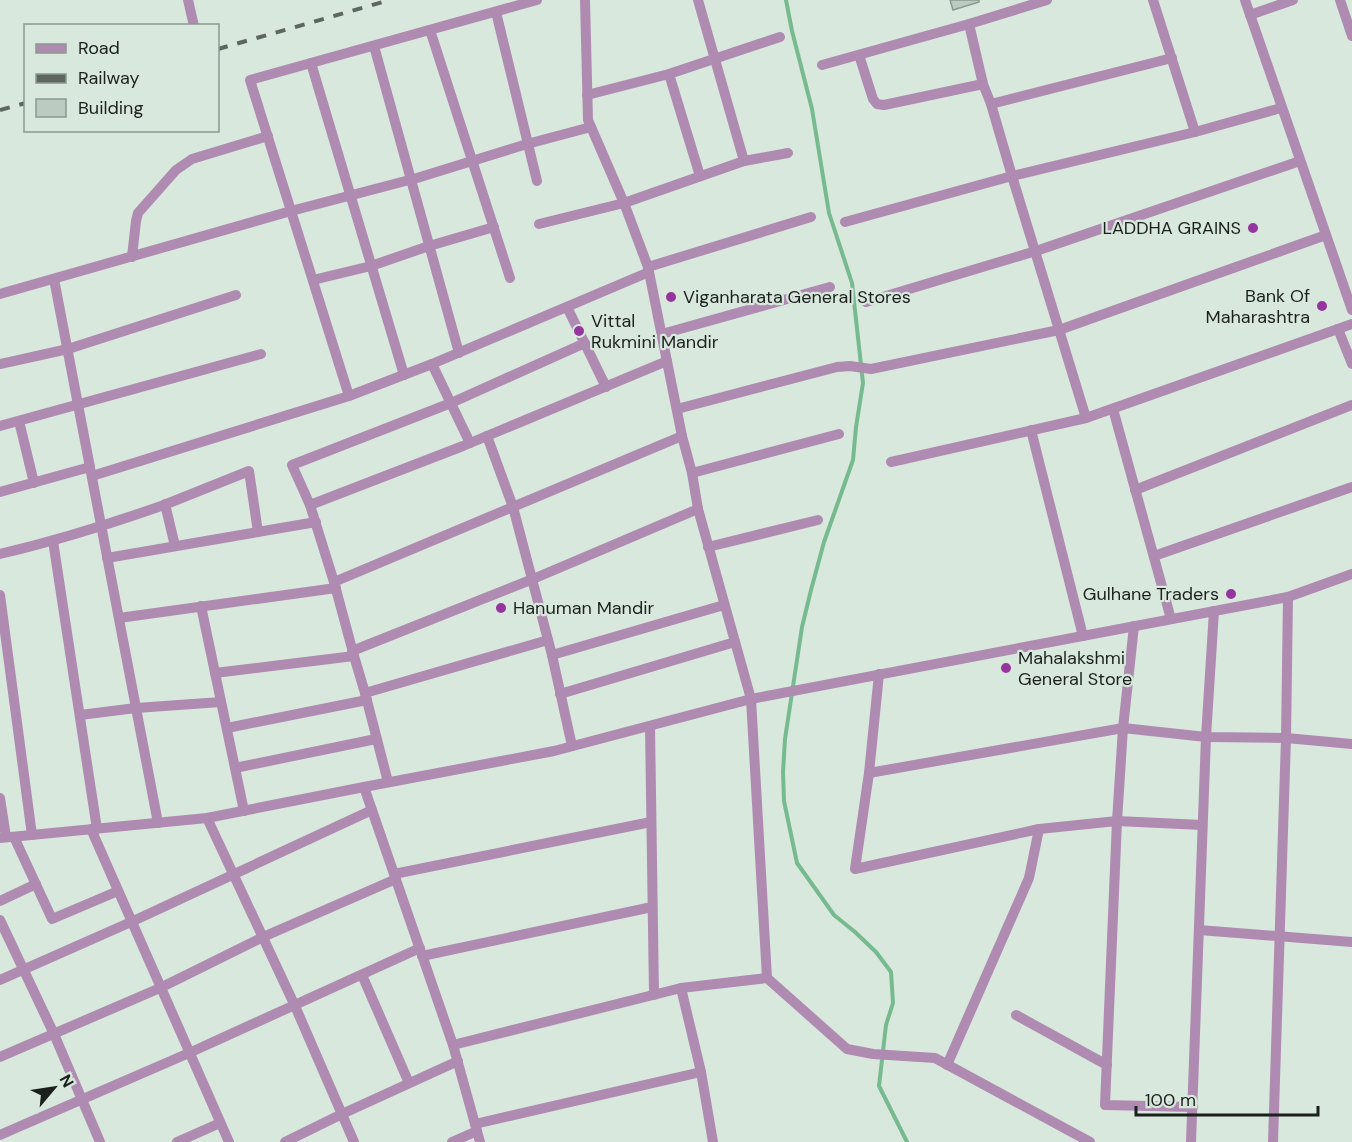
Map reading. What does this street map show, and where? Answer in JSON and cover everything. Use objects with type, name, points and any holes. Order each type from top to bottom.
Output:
[{"type":"street","points":[[188,0],[194,24]]},
{"type":"street","points":[[349,396],[250,80],[537,0]]},
{"type":"street","points":[[585,0],[588,120],[624,203],[649,270],[698,509],[751,699],[767,978],[847,1049],[873,1054],[936,1059],[1090,1142]]},
{"type":"street","points":[[698,0],[744,161]]},
{"type":"street","points":[[1153,0],[1195,132]]},
{"type":"street","points":[[1245,0],[1352,310]]},
{"type":"street","points":[[1250,15],[1293,0]]},
{"type":"street","points":[[1340,0],[1352,36]]},
{"type":"street","points":[[822,65],[1043,1]]},
{"type":"street","points":[[496,12],[537,181]]},
{"type":"street","points":[[969,24],[983,84],[1086,418]]},
{"type":"street","points":[[430,30],[510,278]]},
{"type":"street","points":[[587,95],[669,74],[780,38]]},
{"type":"street","points":[[374,46],[459,352]]},
{"type":"street","points":[[859,55],[873,99],[877,104],[884,105],[983,84]]},
{"type":"street","points":[[991,104],[1172,58]]},
{"type":"street","points":[[311,63],[404,375]]},
{"type":"street","points":[[669,74],[700,176]]},
{"type":"street","points":[[845,222],[1012,176],[1195,132],[1281,108]]},
{"type":"street","points":[[0,294],[591,127]]},
{"type":"street","points":[[132,257],[138,213],[176,170],[192,159],[268,136]]},
{"type":"street","points":[[539,224],[624,203],[744,161],[788,153]]},
{"type":"street","points":[[866,302],[1036,251],[1300,161]]},
{"type":"street","points":[[0,492],[91,471],[349,396],[432,364],[649,270],[811,217]]},
{"type":"street","points":[[313,280],[371,266],[494,227]]},
{"type":"street","points":[[677,409],[837,367],[871,369],[1059,330],[1326,235]]},
{"type":"street","points":[[54,279],[158,823]]},
{"type":"street","points":[[662,334],[830,287]]},
{"type":"street","points":[[0,364],[68,349],[236,296]]},
{"type":"street","points":[[567,307],[606,387]]},
{"type":"street","points":[[891,462],[1086,418],[1352,324]]},
{"type":"street","points":[[1338,329],[1352,364]]},
{"type":"street","points":[[388,782],[316,522],[292,465],[451,403],[585,343]]},
{"type":"street","points":[[0,426],[261,354]]},
{"type":"street","points":[[310,506],[470,443],[667,361]]},
{"type":"street","points":[[432,364],[470,443]]},
{"type":"street","points":[[1135,490],[1352,405]]},
{"type":"street","points":[[1113,409],[1172,619]]},
{"type":"street","points":[[19,421],[34,483]]},
{"type":"street","points":[[1031,430],[1083,636]]},
{"type":"street","points":[[692,473],[839,434]]},
{"type":"street","points":[[487,436],[513,507],[533,579],[572,746]]},
{"type":"street","points":[[119,618],[335,585],[682,436]]},
{"type":"street","points":[[0,554],[101,526],[249,471],[258,532]]},
{"type":"street","points":[[1154,556],[1352,487]]},
{"type":"street","points":[[165,504],[175,546]]},
{"type":"street","points":[[215,673],[353,653],[698,509]]},
{"type":"street","points":[[708,547],[818,520]]},
{"type":"street","points":[[107,558],[316,522]]},
{"type":"street","points":[[53,541],[80,715],[94,829],[131,922],[229,1142]]},
{"type":"street","points":[[7,837],[207,818],[554,751],[751,699],[1288,597],[1352,574]]},
{"type":"street","points":[[0,595],[32,835]]},
{"type":"street","points":[[1274,1142],[1288,597]]},
{"type":"street","points":[[552,655],[724,605]]},
{"type":"street","points":[[201,606],[244,811]]},
{"type":"street","points":[[1191,1142],[1202,825],[1214,611]]},
{"type":"street","points":[[1134,626],[1123,728],[1117,821],[1105,1105],[1192,1107]]},
{"type":"street","points":[[227,728],[366,697],[548,640]]},
{"type":"street","points":[[560,694],[735,642]]},
{"type":"street","points":[[879,674],[855,869],[1039,829],[1117,821],[1202,825]]},
{"type":"street","points":[[80,715],[136,708],[221,702]]},
{"type":"street","points":[[650,726],[654,995]]},
{"type":"street","points":[[868,773],[1123,728],[1206,737],[1286,738],[1352,744]]},
{"type":"street","points":[[235,768],[376,739]]},
{"type":"street","points":[[364,787],[453,1045],[480,1142]]},
{"type":"street","points":[[0,798],[7,837],[36,884],[52,919],[118,891]]},
{"type":"street","points":[[0,980],[372,810]]},
{"type":"street","points":[[207,818],[295,1005],[354,1142]]},
{"type":"street","points":[[0,1058],[160,988],[395,876],[651,822]]},
{"type":"street","points":[[947,1065],[1029,878],[1039,829]]},
{"type":"street","points":[[0,901],[36,884]]},
{"type":"street","points":[[0,1135],[362,975],[421,952],[652,907]]},
{"type":"street","points":[[0,920],[54,1034],[100,1142]]},
{"type":"street","points":[[1199,930],[1352,942]]},
{"type":"street","points":[[362,975],[409,1083]]},
{"type":"street","points":[[453,1045],[681,988],[767,978]]},
{"type":"street","points":[[681,988],[701,1072],[713,1142]]},
{"type":"street","points":[[1016,1015],[1107,1065]]},
{"type":"street","points":[[285,1142],[458,1061]]},
{"type":"street","points":[[452,1142],[476,1127],[701,1072]]},
{"type":"street","points":[[177,1142],[220,1123]]},
{"type":"building","points":[[950,0],[979,0],[979,2],[953,10]]},
{"type":"waterway","points":[[786,0],[812,109],[829,213],[852,283],[863,383],[853,460],[824,542],[802,627],[785,739],[784,801],[797,863],[834,915],[876,952],[891,972],[893,1003],[886,1025],[879,1086],[907,1142]]},
{"type":"railway","points":[[219,49],[390,0]]},
{"type":"railway","points":[[0,110],[24,104]]},
{"type":"place","name":"LADDHA GRAINS","points":[[1253,228]]},
{"type":"place","name":"Viganharata General Stores","points":[[671,297]]},
{"type":"place","name":"Bank Of Maharashtra","points":[[1322,306]]},
{"type":"place","name":"Vittal Rukmini Mandir","points":[[579,331]]},
{"type":"place","name":"Gulhane Traders","points":[[1231,594]]},
{"type":"place","name":"Hanuman Mandir","points":[[501,608]]},
{"type":"place","name":"Mahalakshmi General Store","points":[[1006,668]]}]
